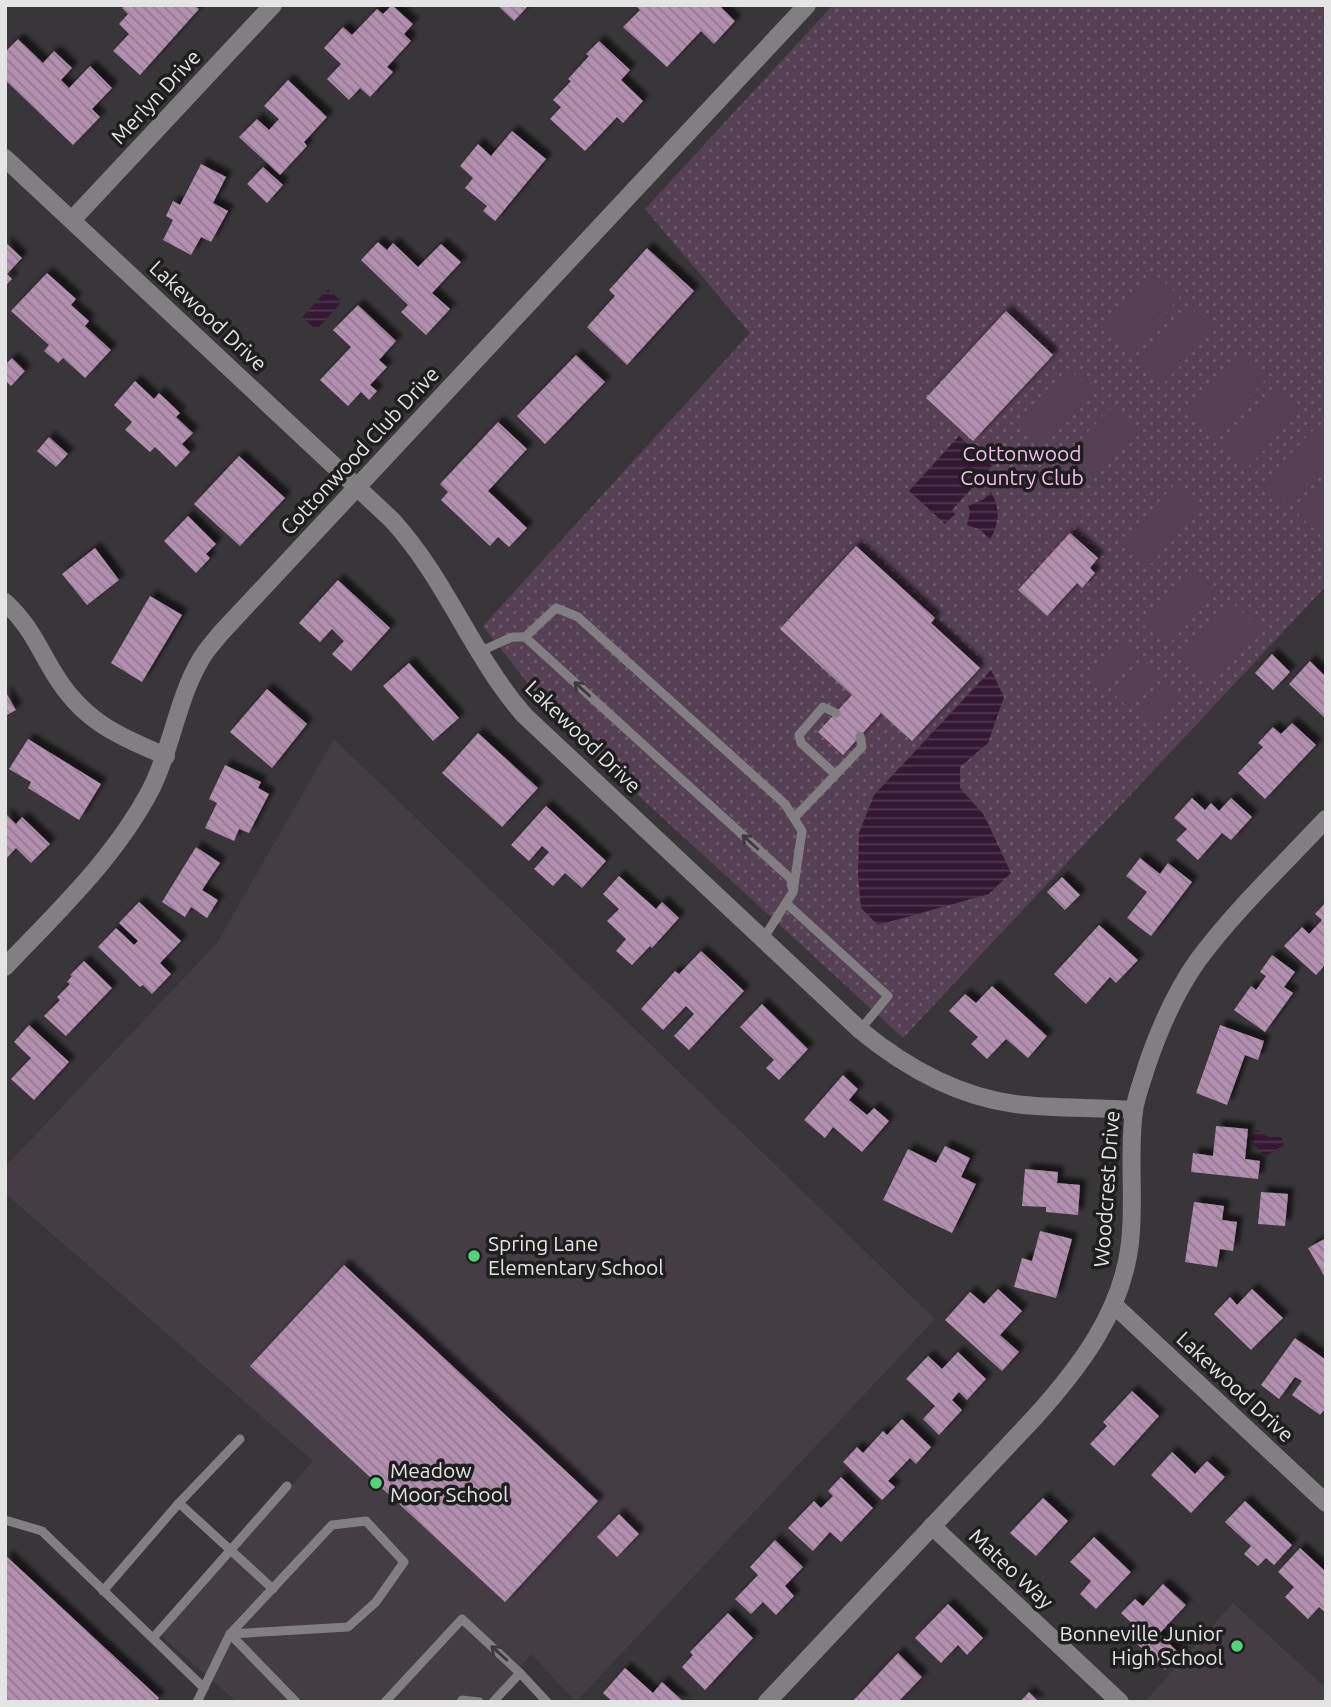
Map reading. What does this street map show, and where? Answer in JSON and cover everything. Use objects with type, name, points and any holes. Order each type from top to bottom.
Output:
[{"type":"street","name":"Merlyn Drive","points":[[72,220],[273,5]]},
{"type":"street","name":"Cottonwood Club Drive","points":[[5,967],[121,838],[150,790],[166,756],[190,683],[201,659],[220,634],[807,5]]},
{"type":"street","name":"Lakewood Drive","points":[[5,158],[392,520],[433,571],[478,653],[507,696],[533,724],[860,1030],[902,1062],[971,1094],[1014,1104],[1134,1110]]},
{"type":"street","points":[[5,602],[21,616],[73,701],[99,724],[166,756]]},
{"type":"street","name":"Woodcrest Drive","points":[[767,1702],[1063,1386],[1087,1354],[1123,1283],[1130,1242],[1134,1110],[1147,1065],[1164,1024],[1181,987],[1198,960],[1326,819]]},
{"type":"street","name":"Lakewood Drive","points":[[1114,1305],[1326,1503]]},
{"type":"street","name":"Mateo Way","points":[[932,1526],[1120,1702]]},
{"type":"lane","points":[[525,637],[556,608],[578,617],[785,804],[802,831],[793,892],[763,939]]},
{"type":"lane","points":[[478,653],[512,637],[525,637],[791,879],[793,892]]},
{"type":"lane","points":[[835,774],[801,743],[799,734],[823,707],[836,713]]},
{"type":"lane","points":[[794,818],[862,747],[860,736]]},
{"type":"lane","points":[[787,904],[888,996],[860,1030]]},
{"type":"lane","points":[[103,1591],[178,1503],[240,1439]]},
{"type":"lane","points":[[153,1638],[288,1486]]},
{"type":"lane","points":[[178,1503],[273,1589]]},
{"type":"lane","points":[[5,1520],[42,1531],[204,1688]]},
{"type":"lane","points":[[197,1702],[230,1634],[332,1525],[366,1521],[404,1562],[376,1602],[348,1627],[230,1634]]},
{"type":"lane","points":[[385,1702],[462,1619],[547,1702]]},
{"type":"lane","points":[[230,1634],[296,1702]]},
{"type":"lane","points":[[493,1702],[520,1673]]},
{"type":"lane","points":[[461,1702],[480,1702]]},
{"type":"shaded area","points":[[328,289],[342,302],[316,330],[302,317]]},
{"type":"shaded area","points":[[959,436],[992,466],[952,510],[955,514],[945,524],[909,491]]},
{"type":"shaded area","points":[[991,492],[998,516],[990,540],[981,530],[967,525],[970,512],[968,506],[984,499]]},
{"type":"shaded area","points":[[991,670],[1004,697],[988,743],[960,767],[960,788],[984,815],[1011,873],[989,894],[878,925],[861,908],[858,874],[859,833],[874,795]]},
{"type":"shaded area","name":"Spring Lane Elementary School","points":[[334,739],[935,1319],[576,1702],[531,1654],[490,1702],[237,1702],[161,1636],[313,1461],[5,1193],[5,1167],[217,943]]},
{"type":"shaded area","points":[[1257,1130],[1268,1137],[1281,1137],[1283,1146],[1268,1155],[1263,1154],[1251,1142],[1252,1135]]},
{"type":"shaded area","name":"Bonneville Junior High School","points":[[1233,1603],[1326,1688],[1326,1702],[1145,1702]]},
{"type":"green space","name":"Cottonwood Country Club","points":[[833,5],[1326,5],[1326,586],[903,1038],[557,721],[483,626],[750,333],[645,209]]},
{"type":"green space","points":[[1154,273],[1180,297],[1128,353],[1102,328]]},
{"type":"green space","points":[[1188,305],[1214,329],[1162,385],[1135,360]]},
{"type":"green space","points":[[1240,354],[1266,379],[1214,435],[1188,410]]},
{"type":"green space","points":[[1068,368],[1094,392],[1042,448],[1015,423]]},
{"type":"green space","points":[[1274,387],[1300,411],[1248,467],[1222,442]]},
{"type":"green space","points":[[1110,408],[1136,433],[1084,488],[1058,464]]},
{"type":"green space","points":[[1316,427],[1326,436],[1326,469],[1290,507],[1264,482]]},
{"type":"green space","points":[[1326,484],[1326,537],[1324,539],[1298,514]]},
{"type":"green space","points":[[1174,485],[1201,510],[1149,566],[1123,541]]},
{"type":"green space","points":[[1193,565],[1219,590],[1167,646],[1141,622]]},
{"type":"green space","points":[[1232,603],[1259,627],[1207,683],[1180,659]]},
{"type":"green space","points":[[1123,643],[1137,657],[1108,689],[1093,675]]},
{"type":"green space","points":[[1143,663],[1158,676],[1129,708],[1114,694]]},
{"type":"green space","points":[[1164,681],[1179,695],[1149,727],[1135,713]]},
{"type":"building","points":[[125,5],[194,5],[199,9],[140,75],[113,51],[129,34],[119,24],[128,14],[122,8]]},
{"type":"building","points":[[392,5],[413,24],[404,34],[411,41],[387,67],[393,72],[370,97],[360,88],[349,100],[327,79],[341,64],[324,48],[343,27],[352,35],[377,9],[383,14]]},
{"type":"building","points":[[497,5],[529,5],[514,21]]},
{"type":"building","points":[[635,5],[722,5],[735,21],[714,44],[701,31],[667,67],[623,27],[640,10]]},
{"type":"building","points":[[18,39],[43,63],[54,51],[72,68],[61,80],[69,88],[90,66],[112,88],[92,109],[100,117],[73,145],[5,80],[5,52]]},
{"type":"building","points":[[599,41],[630,70],[621,80],[643,101],[623,123],[617,117],[585,151],[550,119],[561,107],[553,100],[571,81],[568,79]]},
{"type":"building","points":[[288,80],[327,117],[304,142],[307,146],[280,175],[239,137],[257,119],[269,130],[279,119],[264,106]]},
{"type":"building","points":[[512,131],[546,159],[495,221],[483,211],[487,206],[465,188],[473,178],[460,166],[478,144],[491,156]]},
{"type":"building","points":[[201,164],[226,177],[213,203],[228,211],[211,242],[201,237],[191,255],[163,240],[173,220],[166,216],[173,201],[180,205]]},
{"type":"building","points":[[263,167],[283,185],[267,203],[247,184]]},
{"type":"building","points":[[5,242],[22,258],[7,274],[12,279],[5,286]]},
{"type":"building","points":[[378,242],[387,250],[393,243],[418,267],[441,244],[461,262],[432,293],[450,309],[426,335],[401,312],[408,305],[361,260]]},
{"type":"building","points":[[647,248],[694,291],[627,365],[587,327],[615,296],[609,290]]},
{"type":"building","points":[[47,273],[76,299],[71,305],[89,321],[85,326],[111,350],[85,378],[63,358],[58,363],[44,351],[49,345],[11,311]]},
{"type":"building","points":[[358,305],[396,341],[379,360],[387,367],[370,385],[377,391],[369,400],[361,392],[348,406],[320,380],[351,347],[333,330]]},
{"type":"building","points":[[1006,311],[1053,355],[973,441],[926,398]]},
{"type":"building","points":[[576,355],[605,382],[545,444],[517,416]]},
{"type":"building","points":[[12,358],[25,371],[11,386],[5,380],[5,365]]},
{"type":"building","points":[[135,381],[154,399],[159,393],[180,413],[176,417],[193,433],[182,444],[190,452],[176,467],[155,447],[150,452],[125,430],[132,422],[114,405]]},
{"type":"building","points":[[498,422],[527,449],[488,491],[527,528],[509,547],[498,537],[490,546],[441,500],[448,492],[440,484]]},
{"type":"building","points":[[49,437],[68,454],[56,467],[37,451]]},
{"type":"building","points":[[239,456],[285,498],[240,546],[194,504]]},
{"type":"building","points":[[188,516],[216,544],[206,554],[210,558],[196,573],[164,541]]},
{"type":"building","points":[[1070,533],[1098,558],[1090,568],[1095,573],[1082,588],[1077,583],[1047,616],[1018,590]]},
{"type":"building","points":[[856,546],[935,618],[931,623],[980,668],[912,741],[881,713],[843,755],[818,732],[852,695],[780,629]]},
{"type":"building","points":[[95,548],[119,580],[87,605],[62,574]]},
{"type":"building","points":[[338,580],[390,628],[351,671],[332,654],[344,641],[332,629],[320,642],[299,623]]},
{"type":"building","points":[[150,596],[182,615],[142,682],[111,663]]},
{"type":"building","points":[[1272,654],[1290,672],[1273,690],[1255,673]]},
{"type":"building","points":[[1310,661],[1324,675],[1326,673],[1326,719],[1289,684]]},
{"type":"building","points":[[409,663],[459,718],[433,741],[383,686]]},
{"type":"building","points":[[267,689],[307,724],[272,768],[230,732]]},
{"type":"building","points":[[5,691],[16,710],[5,716]]},
{"type":"building","points":[[1292,723],[1316,745],[1265,799],[1238,773],[1263,747],[1258,743],[1273,727],[1281,734]]},
{"type":"building","points":[[478,733],[538,788],[502,827],[442,773]]},
{"type":"building","points":[[28,739],[101,784],[79,820],[28,788],[31,782],[9,769]]},
{"type":"building","points":[[225,765],[261,782],[258,788],[269,794],[249,833],[239,829],[234,841],[205,828],[217,803],[209,799]]},
{"type":"building","points":[[1192,798],[1205,810],[1211,803],[1219,811],[1231,798],[1252,817],[1231,840],[1222,833],[1198,860],[1176,840],[1187,829],[1174,818]]},
{"type":"building","points":[[546,806],[606,861],[582,888],[565,873],[553,886],[534,869],[549,852],[542,846],[529,861],[511,845]]},
{"type":"building","points":[[5,813],[16,824],[22,817],[50,844],[31,863],[16,848],[5,860]]},
{"type":"building","points":[[196,847],[220,863],[202,890],[218,900],[207,918],[191,907],[185,917],[162,902]]},
{"type":"building","points":[[1140,858],[1160,874],[1168,863],[1192,882],[1151,936],[1127,918],[1147,892],[1126,876]]},
{"type":"building","points":[[619,876],[656,909],[662,902],[679,918],[652,948],[650,946],[632,965],[616,951],[626,939],[607,921],[619,909],[603,894]]},
{"type":"building","points":[[1062,877],[1080,895],[1065,910],[1047,892]]},
{"type":"building","points":[[139,902],[181,941],[160,963],[171,974],[152,994],[143,985],[140,987],[98,947],[116,928],[134,945],[138,941],[119,923]]},
{"type":"building","points":[[1326,902],[1326,964],[1316,975],[1284,946],[1302,927],[1309,934],[1322,920],[1315,914]]},
{"type":"building","points":[[1099,925],[1138,960],[1116,983],[1110,977],[1086,1004],[1054,974]]},
{"type":"building","points":[[701,951],[744,991],[689,1050],[674,1036],[694,1014],[686,1006],[663,1030],[641,1009],[675,971],[679,974]]},
{"type":"building","points":[[1272,955],[1295,972],[1284,987],[1293,993],[1265,1032],[1234,1010],[1251,986],[1256,990],[1266,976],[1260,972]]},
{"type":"building","points":[[84,961],[112,988],[66,1036],[44,1016],[60,1000],[57,997],[70,984],[67,982],[72,976],[70,975]]},
{"type":"building","points":[[992,986],[1047,1036],[1028,1058],[1006,1039],[987,1059],[971,1044],[978,1037],[949,1011],[965,994],[976,1003]]},
{"type":"building","points":[[762,1004],[808,1049],[779,1080],[766,1068],[774,1060],[740,1027]]},
{"type":"building","points":[[29,1025],[69,1062],[34,1100],[11,1079],[31,1058],[14,1042]]},
{"type":"building","points":[[1220,1025],[1264,1041],[1258,1060],[1245,1055],[1227,1105],[1196,1093]]},
{"type":"building","points":[[843,1075],[858,1089],[849,1100],[867,1115],[874,1108],[889,1121],[862,1152],[833,1127],[825,1138],[804,1120]]},
{"type":"building","points":[[1216,1126],[1248,1129],[1245,1159],[1260,1161],[1258,1179],[1191,1172],[1193,1153],[1213,1156]]},
{"type":"building","points":[[945,1146],[970,1158],[961,1177],[976,1184],[952,1233],[883,1200],[908,1149],[936,1163]]},
{"type":"building","points":[[1025,1169],[1058,1172],[1057,1183],[1080,1185],[1078,1215],[1046,1212],[1046,1207],[1022,1206]]},
{"type":"building","points":[[1261,1192],[1288,1194],[1285,1226],[1258,1224]]},
{"type":"building","points":[[1194,1202],[1224,1206],[1222,1220],[1237,1222],[1233,1251],[1220,1249],[1217,1267],[1185,1262]]},
{"type":"building","points":[[1040,1231],[1072,1239],[1056,1298],[1014,1287],[1022,1258],[1032,1261]]},
{"type":"building","points":[[1326,1238],[1326,1279],[1308,1248]]},
{"type":"building","points":[[344,1265],[598,1501],[505,1602],[250,1366]]},
{"type":"building","points":[[998,1289],[1022,1311],[1000,1335],[1019,1352],[1002,1371],[945,1320],[970,1292],[984,1304]]},
{"type":"building","points":[[1252,1289],[1283,1318],[1251,1350],[1214,1314],[1230,1297],[1237,1305]]},
{"type":"building","points":[[1295,1338],[1326,1360],[1326,1408],[1320,1415],[1292,1395],[1302,1381],[1295,1377],[1279,1399],[1261,1385]]},
{"type":"building","points":[[958,1352],[986,1379],[967,1400],[959,1392],[952,1400],[962,1410],[939,1435],[923,1419],[935,1406],[906,1379],[928,1356],[942,1369]]},
{"type":"building","points":[[1132,1391],[1159,1416],[1114,1466],[1090,1444],[1107,1426],[1103,1422]]},
{"type":"building","points":[[902,1419],[931,1447],[916,1464],[910,1458],[888,1481],[895,1487],[882,1500],[843,1462],[857,1447],[863,1453],[883,1431],[887,1435]]},
{"type":"building","points":[[1172,1452],[1195,1474],[1207,1461],[1225,1477],[1191,1513],[1151,1475]]},
{"type":"building","points":[[841,1477],[873,1508],[841,1542],[830,1532],[813,1551],[788,1528],[814,1501],[821,1508],[833,1496],[828,1491]]},
{"type":"building","points":[[1043,1498],[1068,1521],[1036,1556],[1010,1533]]},
{"type":"building","points":[[1245,1501],[1292,1545],[1274,1565],[1266,1558],[1258,1566],[1244,1554],[1251,1546],[1225,1522]]},
{"type":"building","points":[[619,1514],[639,1534],[617,1557],[597,1537]]},
{"type":"building","points":[[1094,1537],[1131,1572],[1096,1609],[1080,1594],[1091,1581],[1070,1562]]},
{"type":"building","points":[[775,1540],[803,1567],[785,1586],[794,1596],[776,1615],[763,1602],[751,1614],[735,1599],[758,1575],[750,1567]]},
{"type":"building","points":[[1300,1548],[1326,1572],[1326,1613],[1319,1607],[1308,1619],[1285,1597],[1294,1587],[1278,1572]]},
{"type":"building","points":[[5,1555],[159,1698],[156,1702],[5,1702]]},
{"type":"building","points":[[1163,1584],[1186,1605],[1159,1634],[1180,1654],[1165,1670],[1136,1643],[1144,1635],[1121,1613],[1135,1599],[1143,1606]]},
{"type":"building","points":[[948,1604],[983,1638],[967,1655],[958,1645],[941,1663],[915,1638]]},
{"type":"building","points":[[728,1613],[753,1638],[705,1690],[682,1667],[693,1655],[690,1652]]},
{"type":"building","points":[[898,1653],[922,1677],[898,1702],[852,1702]]},
{"type":"building","points":[[625,1668],[653,1693],[662,1682],[684,1702],[613,1702],[603,1693]]},
{"type":"building","points":[[1029,1692],[1039,1702],[1020,1702]]},
{"type":"place","name":"Spring Lane Elementary School","points":[[474,1256]]},
{"type":"place","name":"Meadow Moor School","points":[[376,1483]]},
{"type":"place","name":"Bonneville Junior High School","points":[[1237,1646]]}]
